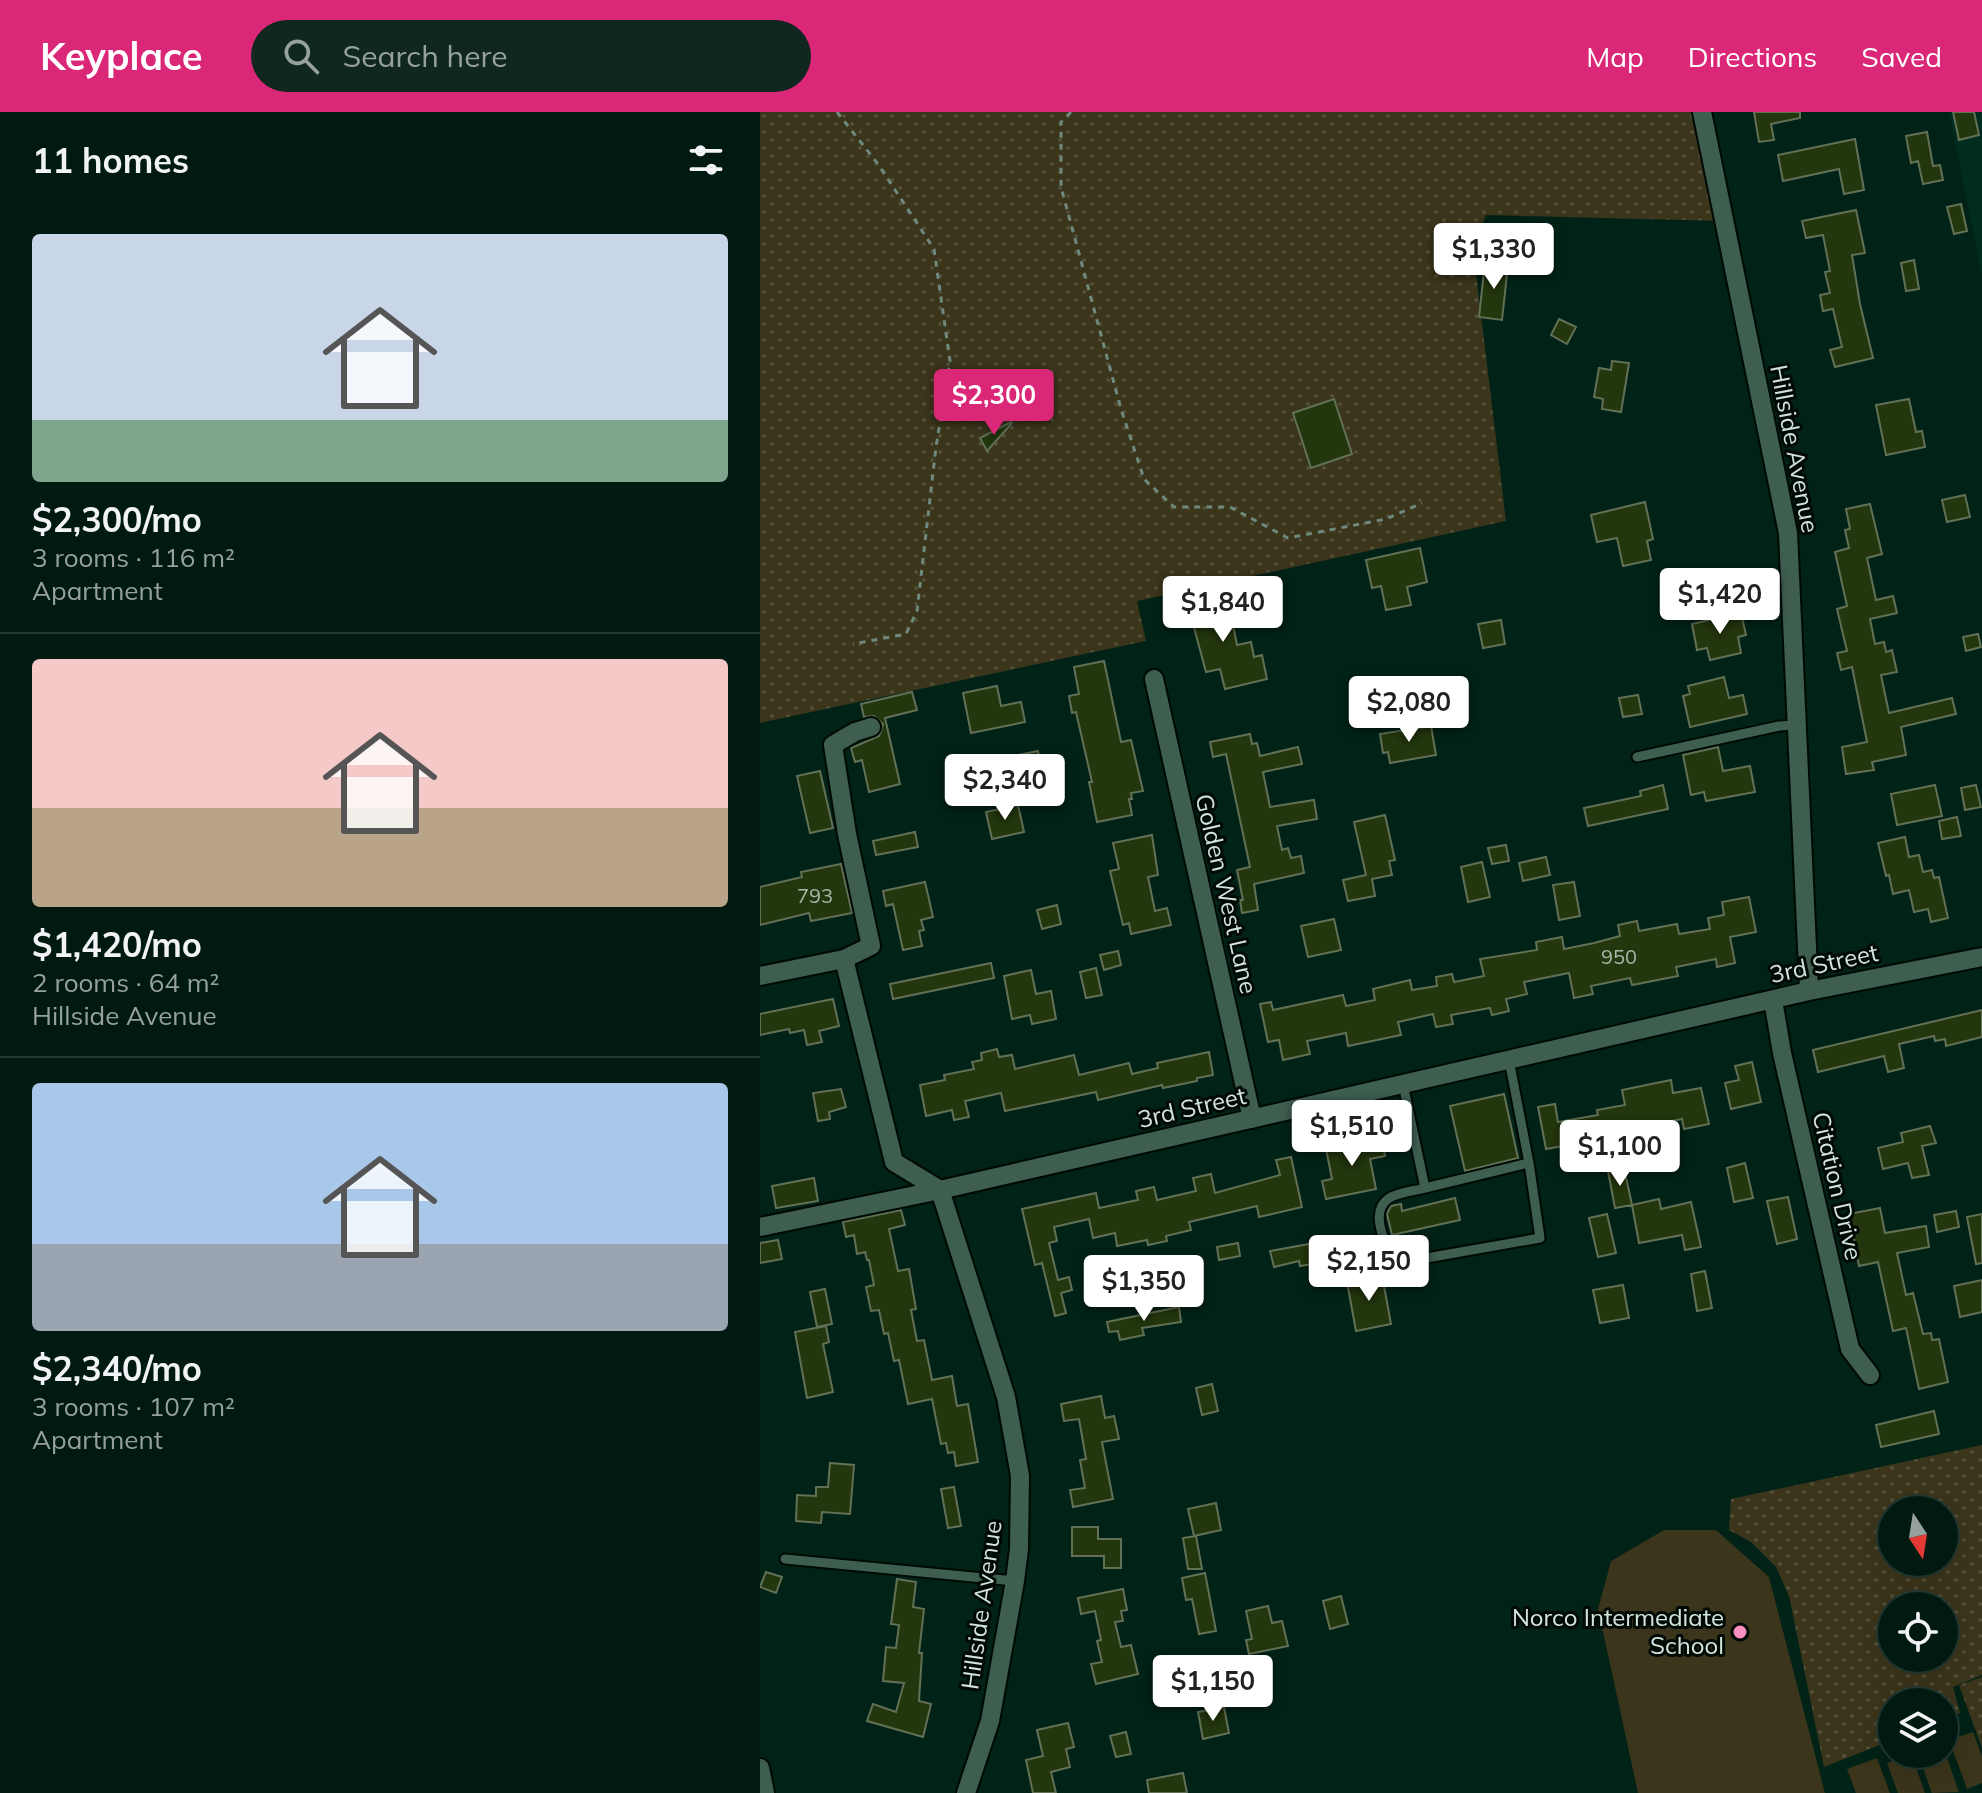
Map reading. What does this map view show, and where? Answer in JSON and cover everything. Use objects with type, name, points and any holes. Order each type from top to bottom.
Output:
[{"type":"street","name":"Hillside Avenue","points":[[1702,112],[1788,533],[1809,991]]},
{"type":"street","name":"Golden West Lane","points":[[1154,679],[1252,1119]]},
{"type":"street","points":[[760,976],[844,959],[871,946],[847,834],[833,745],[871,727]]},
{"type":"street","name":"3rd Street","points":[[760,1227],[940,1190],[1809,991],[1982,957]]},
{"type":"street","points":[[844,959],[894,1162],[940,1190]]},
{"type":"street","name":"Citation Drive","points":[[1773,1000],[1782,1053],[1850,1349],[1870,1375]]},
{"type":"street","name":"Hillside Avenue","points":[[940,1190],[1006,1397],[1020,1476],[1019,1549],[1015,1581],[990,1721],[966,1793]]},
{"type":"street","points":[[760,1768],[765,1793]]},
{"type":"lane","points":[[1637,757],[1766,728],[1797,725]]},
{"type":"lane","points":[[1509,1060],[1529,1163],[1540,1238],[1415,1260],[1400,1257],[1390,1249],[1381,1231],[1380,1210],[1388,1198],[1529,1163]]},
{"type":"lane","points":[[1403,1084],[1425,1188]]},
{"type":"lane","points":[[785,1559],[1015,1581]]},
{"type":"path","points":[[837,112],[878,164],[934,249],[950,361],[936,447],[917,611],[906,634],[853,644]]},
{"type":"path","points":[[1071,112],[1061,122],[1061,187],[1087,291],[1144,479],[1174,507],[1230,507],[1288,538],[1386,519],[1422,503]]},
{"type":"shaded area","points":[[760,112],[1702,112],[1724,221],[1486,215],[1473,249],[1506,521],[1137,601],[1146,641],[760,723]]},
{"type":"shaded area","points":[[1949,112],[1982,112],[1982,275]]},
{"type":"shaded area","points":[[1982,1445],[1982,1675],[1953,1688],[1878,1688],[1878,1746],[1824,1767],[1789,1596],[1776,1567],[1751,1542],[1729,1530],[1731,1499]]},
{"type":"shaded area","points":[[1664,1530],[1716,1530],[1769,1577],[1825,1793],[1638,1793],[1598,1609],[1611,1561]]},
{"type":"shaded area","points":[[1982,1677],[1982,1748],[1959,1685]]},
{"type":"shaded area","points":[[1973,1732],[1982,1756],[1982,1783],[1967,1789],[1958,1764],[1958,1737]]},
{"type":"shaded area","points":[[1877,1758],[1878,1768],[1881,1768],[1890,1793],[1856,1793],[1847,1769]]},
{"type":"shaded area","points":[[1889,1768],[1916,1768],[1925,1793],[1898,1793]]},
{"type":"shaded area","points":[[1923,1768],[1950,1768],[1959,1792],[1932,1793]]},
{"type":"building","points":[[1754,112],[1800,112],[1800,118],[1771,124],[1774,140],[1759,142]]},
{"type":"building","points":[[1953,112],[1974,112],[1979,135],[1959,140]]},
{"type":"building","points":[[1927,132],[1933,166],[1940,165],[1943,180],[1923,184],[1918,161],[1911,163],[1906,136]]},
{"type":"building","points":[[1855,139],[1864,190],[1844,194],[1839,169],[1783,181],[1778,155]]},
{"type":"building","points":[[1961,204],[1967,231],[1954,234],[1947,207]]},
{"type":"building","points":[[1856,210],[1865,253],[1852,255],[1873,358],[1835,367],[1830,350],[1842,347],[1833,309],[1823,311],[1820,295],[1830,293],[1825,272],[1830,271],[1823,235],[1806,238],[1802,221]]},
{"type":"building","points":[[1914,260],[1919,289],[1906,291],[1901,263]]},
{"type":"building","points":[[1485,262],[1508,265],[1502,320],[1479,317]]},
{"type":"building","points":[[1559,319],[1576,327],[1567,344],[1551,335]]},
{"type":"building","points":[[1612,361],[1629,363],[1621,412],[1602,409],[1603,399],[1594,397],[1599,368],[1611,370]]},
{"type":"building","points":[[1334,399],[1352,454],[1311,468],[1293,413]]},
{"type":"building","points":[[1909,399],[1916,432],[1922,431],[1925,447],[1886,455],[1876,405]]},
{"type":"building","points":[[1012,423],[987,451],[980,438]]},
{"type":"building","points":[[1965,495],[1970,517],[1947,522],[1942,500]]},
{"type":"building","points":[[1645,502],[1653,539],[1647,541],[1651,560],[1623,566],[1617,538],[1597,542],[1591,515]]},
{"type":"building","points":[[1870,504],[1882,554],[1867,558],[1876,600],[1893,596],[1897,613],[1870,619],[1875,644],[1884,642],[1886,652],[1892,650],[1897,672],[1881,675],[1889,713],[1952,698],[1956,714],[1901,727],[1906,755],[1872,762],[1874,770],[1846,774],[1842,747],[1867,742],[1852,667],[1841,670],[1837,653],[1847,651],[1837,609],[1847,606],[1835,552],[1849,548],[1845,530],[1850,529],[1846,509]]},
{"type":"building","points":[[1420,548],[1427,582],[1407,587],[1411,605],[1386,610],[1381,586],[1372,588],[1366,560]]},
{"type":"building","points":[[1217,591],[1223,617],[1231,615],[1237,645],[1251,642],[1254,657],[1262,655],[1267,679],[1225,689],[1220,669],[1206,672],[1186,598]]},
{"type":"building","points":[[1741,613],[1746,635],[1738,637],[1741,653],[1710,660],[1707,648],[1697,650],[1692,624]]},
{"type":"building","points":[[1501,620],[1505,644],[1483,648],[1478,624]]},
{"type":"building","points":[[1978,634],[1981,647],[1966,651],[1963,637]]},
{"type":"building","points":[[1104,661],[1121,742],[1131,740],[1143,791],[1131,793],[1132,815],[1097,822],[1089,782],[1092,782],[1076,712],[1072,713],[1069,696],[1079,694],[1074,667]]},
{"type":"building","points":[[1724,677],[1729,698],[1743,695],[1747,714],[1690,727],[1683,696],[1690,694],[1688,686]]},
{"type":"building","points":[[997,686],[1001,706],[1021,702],[1025,722],[971,733],[963,693]]},
{"type":"building","points":[[912,692],[917,710],[885,718],[900,784],[869,792],[862,760],[855,762],[851,748],[879,736],[883,724],[874,716],[864,717],[861,704]]},
{"type":"building","points":[[1638,695],[1642,714],[1623,717],[1619,698]]},
{"type":"building","points":[[1431,726],[1436,755],[1390,763],[1388,752],[1383,753],[1380,734]]},
{"type":"building","points":[[1250,734],[1252,744],[1257,743],[1260,756],[1298,747],[1302,764],[1263,772],[1270,807],[1314,800],[1317,819],[1277,826],[1282,850],[1288,848],[1291,858],[1301,856],[1304,873],[1254,884],[1258,910],[1242,913],[1240,900],[1243,900],[1237,870],[1250,867],[1226,754],[1213,757],[1210,742]]},
{"type":"building","points":[[1718,747],[1723,771],[1750,766],[1755,792],[1706,801],[1704,792],[1691,795],[1683,755]]},
{"type":"building","points":[[1038,751],[1043,778],[1023,782],[1018,755]]},
{"type":"building","points":[[820,771],[833,828],[810,833],[797,776]]},
{"type":"building","points":[[1663,785],[1668,809],[1588,826],[1584,808],[1641,796],[1640,791]]},
{"type":"building","points":[[1935,785],[1942,816],[1897,825],[1891,794]]},
{"type":"building","points":[[1976,785],[1981,807],[1965,810],[1961,788]]},
{"type":"building","points":[[1018,805],[1024,832],[992,839],[986,812]]},
{"type":"building","points":[[1385,815],[1395,860],[1389,861],[1392,875],[1372,879],[1375,896],[1348,901],[1343,880],[1366,875],[1354,822]]},
{"type":"building","points":[[1957,817],[1961,836],[1942,839],[1939,821]]},
{"type":"building","points":[[915,832],[918,847],[876,855],[873,841]]},
{"type":"building","points":[[1152,835],[1158,875],[1148,877],[1155,911],[1167,908],[1171,925],[1131,934],[1129,923],[1123,925],[1110,871],[1119,869],[1113,843]]},
{"type":"building","points":[[1905,837],[1909,857],[1919,855],[1923,872],[1932,870],[1934,878],[1939,877],[1948,918],[1931,922],[1928,909],[1914,912],[1909,890],[1893,894],[1878,843]]},
{"type":"building","points":[[1506,845],[1509,861],[1492,864],[1488,848]]},
{"type":"building","points":[[1546,857],[1550,875],[1523,881],[1519,863]]},
{"type":"building","points":[[1482,862],[1490,897],[1468,902],[1461,867]]},
{"type":"building","points":[[841,864],[852,913],[811,921],[809,913],[760,925],[760,887],[802,877],[801,872]]},
{"type":"building","points":[[925,882],[933,917],[921,920],[924,930],[919,931],[922,946],[903,950],[893,904],[886,906],[883,891]]},
{"type":"building","points":[[1574,882],[1580,916],[1559,920],[1553,885]]},
{"type":"building","points":[[1749,897],[1756,932],[1730,937],[1735,963],[1717,967],[1716,959],[1676,967],[1678,976],[1632,985],[1630,978],[1591,986],[1593,994],[1574,998],[1569,973],[1524,982],[1527,994],[1506,999],[1509,1011],[1492,1015],[1490,1008],[1451,1015],[1453,1024],[1436,1027],[1433,1014],[1398,1022],[1401,1035],[1348,1046],[1346,1033],[1307,1041],[1310,1054],[1283,1060],[1279,1040],[1268,1042],[1260,1004],[1271,1002],[1273,1010],[1343,995],[1346,1006],[1375,1000],[1373,989],[1410,980],[1412,990],[1437,986],[1436,977],[1452,974],[1454,982],[1484,976],[1480,959],[1537,950],[1536,942],[1562,937],[1564,949],[1594,943],[1620,936],[1618,925],[1637,921],[1639,931],[1677,924],[1679,934],[1710,929],[1708,918],[1724,915],[1722,902]]},
{"type":"building","points":[[1057,905],[1061,924],[1042,929],[1037,910]]},
{"type":"building","points":[[1334,919],[1341,950],[1308,957],[1301,926]]},
{"type":"building","points":[[1118,951],[1121,965],[1104,970],[1100,955]]},
{"type":"building","points":[[991,963],[994,978],[893,999],[890,984]]},
{"type":"building","points":[[1096,968],[1102,995],[1086,998],[1080,972]]},
{"type":"building","points":[[1031,970],[1036,994],[1051,991],[1056,1019],[1032,1024],[1030,1015],[1012,1019],[1004,976]]},
{"type":"building","points":[[833,999],[839,1026],[819,1031],[822,1042],[807,1045],[804,1030],[790,1033],[789,1029],[760,1035],[760,1014]]},
{"type":"building","points":[[1982,1010],[1982,1037],[1946,1046],[1945,1039],[1935,1041],[1934,1036],[1899,1044],[1904,1068],[1888,1072],[1884,1056],[1818,1072],[1813,1050]]},
{"type":"building","points":[[997,1049],[999,1057],[1012,1055],[1015,1069],[1074,1055],[1079,1075],[1129,1063],[1132,1074],[1158,1068],[1157,1063],[1209,1052],[1213,1075],[1197,1078],[1197,1081],[1163,1088],[1162,1085],[1098,1100],[1096,1092],[1005,1111],[1001,1093],[965,1101],[969,1117],[954,1120],[952,1110],[926,1116],[920,1085],[945,1080],[944,1075],[974,1069],[972,1062],[982,1060],[981,1053]]},
{"type":"building","points":[[1752,1062],[1761,1102],[1731,1109],[1725,1083],[1739,1080],[1735,1066]]},
{"type":"building","points":[[1671,1080],[1673,1093],[1701,1088],[1709,1124],[1684,1129],[1682,1119],[1629,1130],[1631,1135],[1618,1138],[1617,1132],[1590,1138],[1591,1141],[1546,1149],[1538,1107],[1555,1104],[1558,1122],[1598,1115],[1597,1110],[1625,1105],[1622,1090]]},
{"type":"building","points":[[841,1089],[846,1107],[829,1112],[830,1119],[818,1121],[813,1093]]},
{"type":"building","points":[[1504,1094],[1518,1158],[1465,1171],[1450,1106]]},
{"type":"building","points":[[1930,1126],[1936,1143],[1922,1146],[1929,1175],[1912,1178],[1908,1163],[1883,1169],[1878,1148],[1903,1142],[1901,1133]]},
{"type":"building","points":[[1382,1138],[1385,1156],[1370,1159],[1376,1189],[1326,1199],[1322,1181],[1332,1179],[1326,1149]]},
{"type":"building","points":[[1291,1157],[1302,1207],[1259,1217],[1257,1206],[1189,1222],[1191,1230],[1166,1236],[1167,1241],[1148,1245],[1147,1240],[1117,1246],[1115,1233],[1093,1238],[1089,1219],[1054,1227],[1057,1241],[1049,1243],[1058,1280],[1069,1277],[1072,1290],[1061,1293],[1066,1313],[1055,1316],[1042,1263],[1035,1265],[1022,1209],[1096,1193],[1099,1208],[1138,1200],[1136,1191],[1154,1187],[1157,1200],[1196,1191],[1193,1178],[1211,1174],[1215,1193],[1280,1175],[1276,1160]]},
{"type":"building","points":[[1745,1163],[1753,1198],[1734,1202],[1727,1168]]},
{"type":"building","points":[[1624,1168],[1632,1205],[1615,1208],[1608,1171]]},
{"type":"building","points":[[814,1178],[818,1201],[776,1208],[772,1186]]},
{"type":"building","points":[[1788,1197],[1797,1239],[1777,1244],[1767,1201]]},
{"type":"building","points":[[1455,1198],[1460,1220],[1392,1235],[1387,1214],[1391,1206],[1401,1204],[1402,1211]]},
{"type":"building","points":[[1659,1199],[1661,1209],[1691,1202],[1701,1247],[1685,1250],[1682,1235],[1639,1243],[1632,1205]]},
{"type":"building","points":[[1880,1208],[1885,1233],[1926,1226],[1929,1247],[1897,1253],[1906,1295],[1913,1293],[1923,1334],[1931,1333],[1932,1340],[1939,1339],[1948,1382],[1919,1389],[1906,1328],[1893,1331],[1878,1262],[1859,1266],[1849,1214]]},
{"type":"building","points":[[901,1210],[905,1225],[889,1229],[898,1271],[909,1269],[916,1309],[911,1310],[917,1341],[924,1340],[932,1380],[952,1376],[957,1406],[968,1404],[978,1462],[956,1466],[954,1452],[948,1453],[946,1443],[941,1444],[932,1399],[908,1404],[899,1360],[894,1361],[879,1310],[871,1311],[866,1287],[874,1285],[869,1260],[865,1252],[857,1254],[854,1235],[846,1237],[843,1222]]},
{"type":"building","points":[[1956,1211],[1959,1227],[1937,1232],[1934,1215]]},
{"type":"building","points":[[1607,1214],[1616,1253],[1598,1257],[1589,1218]]},
{"type":"building","points":[[1982,1214],[1982,1263],[1976,1264],[1967,1217]]},
{"type":"building","points":[[778,1240],[782,1259],[760,1263],[760,1243]]},
{"type":"building","points":[[1238,1243],[1240,1256],[1219,1260],[1217,1247]]},
{"type":"building","points":[[1315,1243],[1319,1263],[1300,1266],[1299,1261],[1274,1267],[1270,1251]]},
{"type":"building","points":[[1705,1271],[1712,1308],[1697,1311],[1691,1274]]},
{"type":"building","points":[[1382,1275],[1391,1324],[1356,1331],[1347,1282]]},
{"type":"building","points":[[1982,1280],[1982,1312],[1960,1317],[1954,1286]]},
{"type":"building","points":[[1623,1285],[1629,1318],[1600,1323],[1593,1290]]},
{"type":"building","points":[[825,1289],[832,1324],[817,1327],[810,1292]]},
{"type":"building","points":[[1179,1307],[1181,1322],[1142,1328],[1144,1335],[1120,1340],[1118,1331],[1109,1332],[1107,1322]]},
{"type":"building","points":[[826,1326],[829,1342],[823,1344],[833,1392],[807,1398],[795,1332]]},
{"type":"building","points":[[1212,1384],[1218,1411],[1202,1415],[1196,1388]]},
{"type":"building","points":[[1101,1396],[1105,1418],[1114,1416],[1119,1439],[1102,1442],[1113,1499],[1073,1507],[1070,1490],[1085,1488],[1080,1460],[1086,1459],[1079,1419],[1064,1421],[1061,1404]]},
{"type":"building","points":[[1934,1411],[1939,1434],[1881,1447],[1876,1425]]},
{"type":"building","points":[[830,1463],[854,1465],[850,1514],[822,1512],[821,1523],[796,1521],[797,1495],[816,1496],[816,1487],[828,1487]]},
{"type":"building","points":[[954,1487],[961,1526],[948,1528],[941,1489]]},
{"type":"building","points":[[1216,1503],[1221,1530],[1194,1536],[1188,1509]]},
{"type":"building","points":[[1072,1527],[1098,1527],[1098,1539],[1121,1539],[1121,1568],[1104,1568],[1104,1556],[1072,1556]]},
{"type":"building","points":[[1196,1536],[1202,1569],[1188,1569],[1183,1538]]},
{"type":"building","points":[[766,1572],[782,1577],[776,1593],[760,1587]]},
{"type":"building","points":[[1205,1573],[1216,1631],[1199,1634],[1192,1599],[1186,1600],[1182,1578]]},
{"type":"building","points":[[897,1579],[916,1582],[913,1607],[924,1609],[919,1653],[922,1653],[919,1701],[931,1704],[923,1737],[867,1721],[873,1704],[896,1712],[904,1683],[883,1681],[886,1647],[896,1648],[899,1625],[891,1624]]},
{"type":"building","points":[[1123,1589],[1127,1610],[1121,1611],[1123,1621],[1115,1622],[1121,1647],[1131,1645],[1138,1674],[1096,1684],[1091,1664],[1102,1662],[1095,1611],[1081,1614],[1078,1598]]},
{"type":"building","points":[[1341,1596],[1348,1624],[1330,1629],[1323,1601]]},
{"type":"building","points":[[1268,1606],[1272,1623],[1282,1621],[1288,1646],[1249,1654],[1246,1640],[1252,1639],[1246,1611]]},
{"type":"building","points":[[1224,1707],[1229,1733],[1203,1739],[1198,1712]]},
{"type":"building","points":[[1068,1723],[1074,1747],[1066,1749],[1070,1767],[1051,1772],[1056,1793],[1033,1793],[1026,1760],[1043,1756],[1037,1730]]},
{"type":"building","points":[[1126,1732],[1131,1754],[1116,1757],[1110,1736]]},
{"type":"building","points":[[1183,1773],[1187,1793],[1149,1793],[1147,1780]]},
{"type":"place","name":"Norco Intermediate School","points":[[1740,1632]]}]
